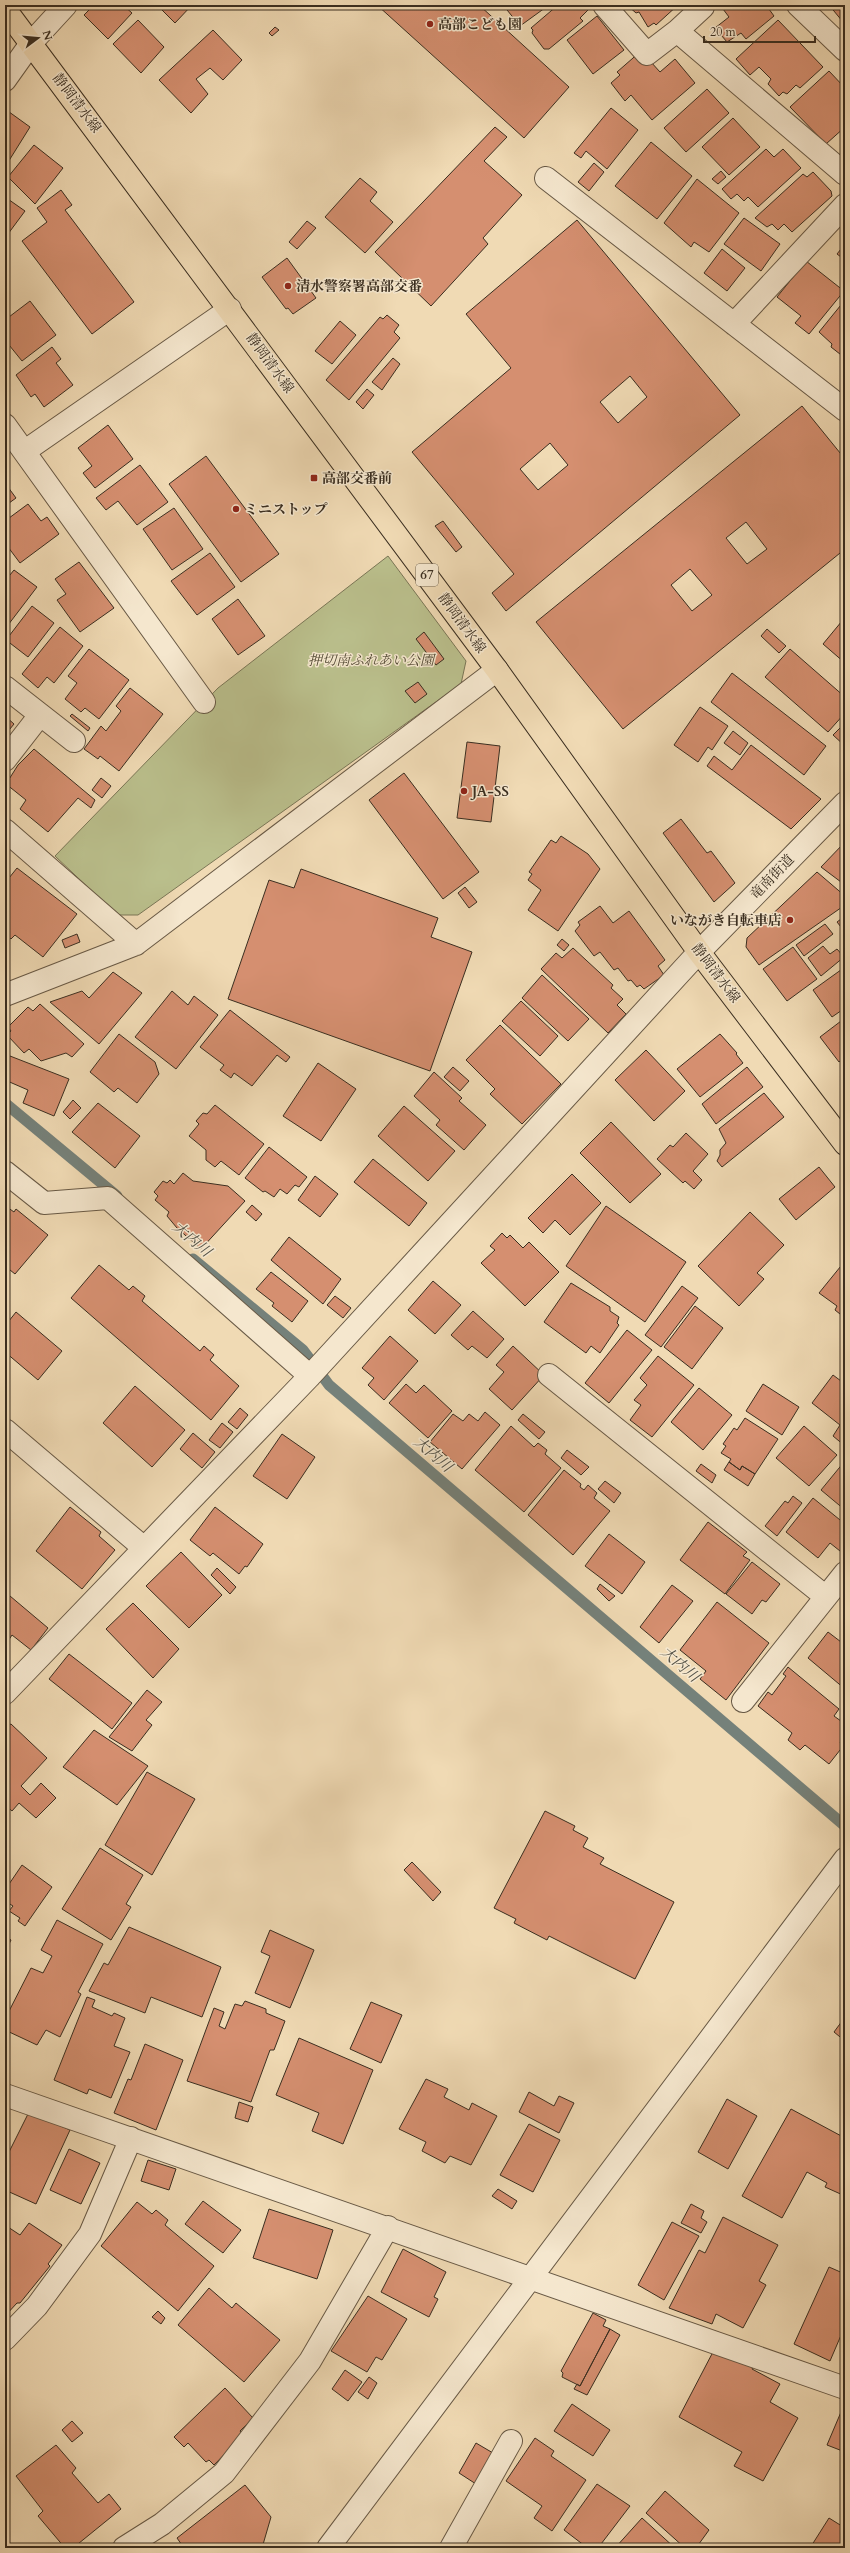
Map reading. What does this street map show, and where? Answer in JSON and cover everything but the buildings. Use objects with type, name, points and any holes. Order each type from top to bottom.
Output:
[{"type":"main road","name":"静岡清水線","points":[[5,9],[32,42],[497,670],[699,952],[845,1144]]},
{"type":"street","points":[[5,80],[32,42],[66,5]]},
{"type":"street","points":[[604,5],[646,54],[677,31],[703,7],[702,5]]},
{"type":"street","points":[[798,5],[845,50]]},
{"type":"street","points":[[677,31],[845,174]]},
{"type":"street","points":[[546,178],[845,410]]},
{"type":"street","points":[[734,324],[845,205]]},
{"type":"street","points":[[24,451],[230,309]]},
{"type":"street","points":[[5,425],[204,702]]},
{"type":"street","points":[[5,995],[136,944],[497,670]]},
{"type":"street","points":[[5,687],[74,741]]},
{"type":"street","points":[[5,760],[40,715]]},
{"type":"street","name":"竜南街道","points":[[5,1693],[310,1376],[699,952],[845,803]]},
{"type":"street","points":[[5,830],[136,944]]},
{"type":"street","points":[[5,1172],[44,1203],[108,1198],[310,1376]]},
{"type":"street","points":[[549,1375],[826,1597]]},
{"type":"street","points":[[5,1430],[144,1548]]},
{"type":"street","points":[[743,1701],[845,1573]]},
{"type":"street","points":[[328,2548],[845,1859]]},
{"type":"street","points":[[5,2095],[388,2227],[845,2388]]},
{"type":"street","points":[[5,2339],[37,2306],[90,2234],[131,2138]]},
{"type":"street","points":[[124,2548],[162,2524],[224,2472],[310,2361],[388,2227]]},
{"type":"street","points":[[450,2548],[511,2441]]},
{"type":"green space","name":"押切南ふれあい公園","points":[[388,556],[466,661],[461,684],[138,915],[117,915],[55,856],[218,688]]},
{"type":"waterway","name":"大内川","points":[[5,1103],[117,1196]]},
{"type":"waterway","name":"大内川","points":[[193,1259],[303,1350],[329,1385],[845,1826]]},
{"type":"place","name":"高部こども園","points":[[430,24]]},
{"type":"place","name":"清水警察署高部交番","points":[[288,286]]},
{"type":"place","name":"高部交番前","points":[[314,478]]},
{"type":"place","name":"ミニストップ","points":[[236,509]]},
{"type":"place","name":"JA-SS","points":[[464,791]]},
{"type":"place","name":"いながき自転車店","points":[[790,920]]}]
